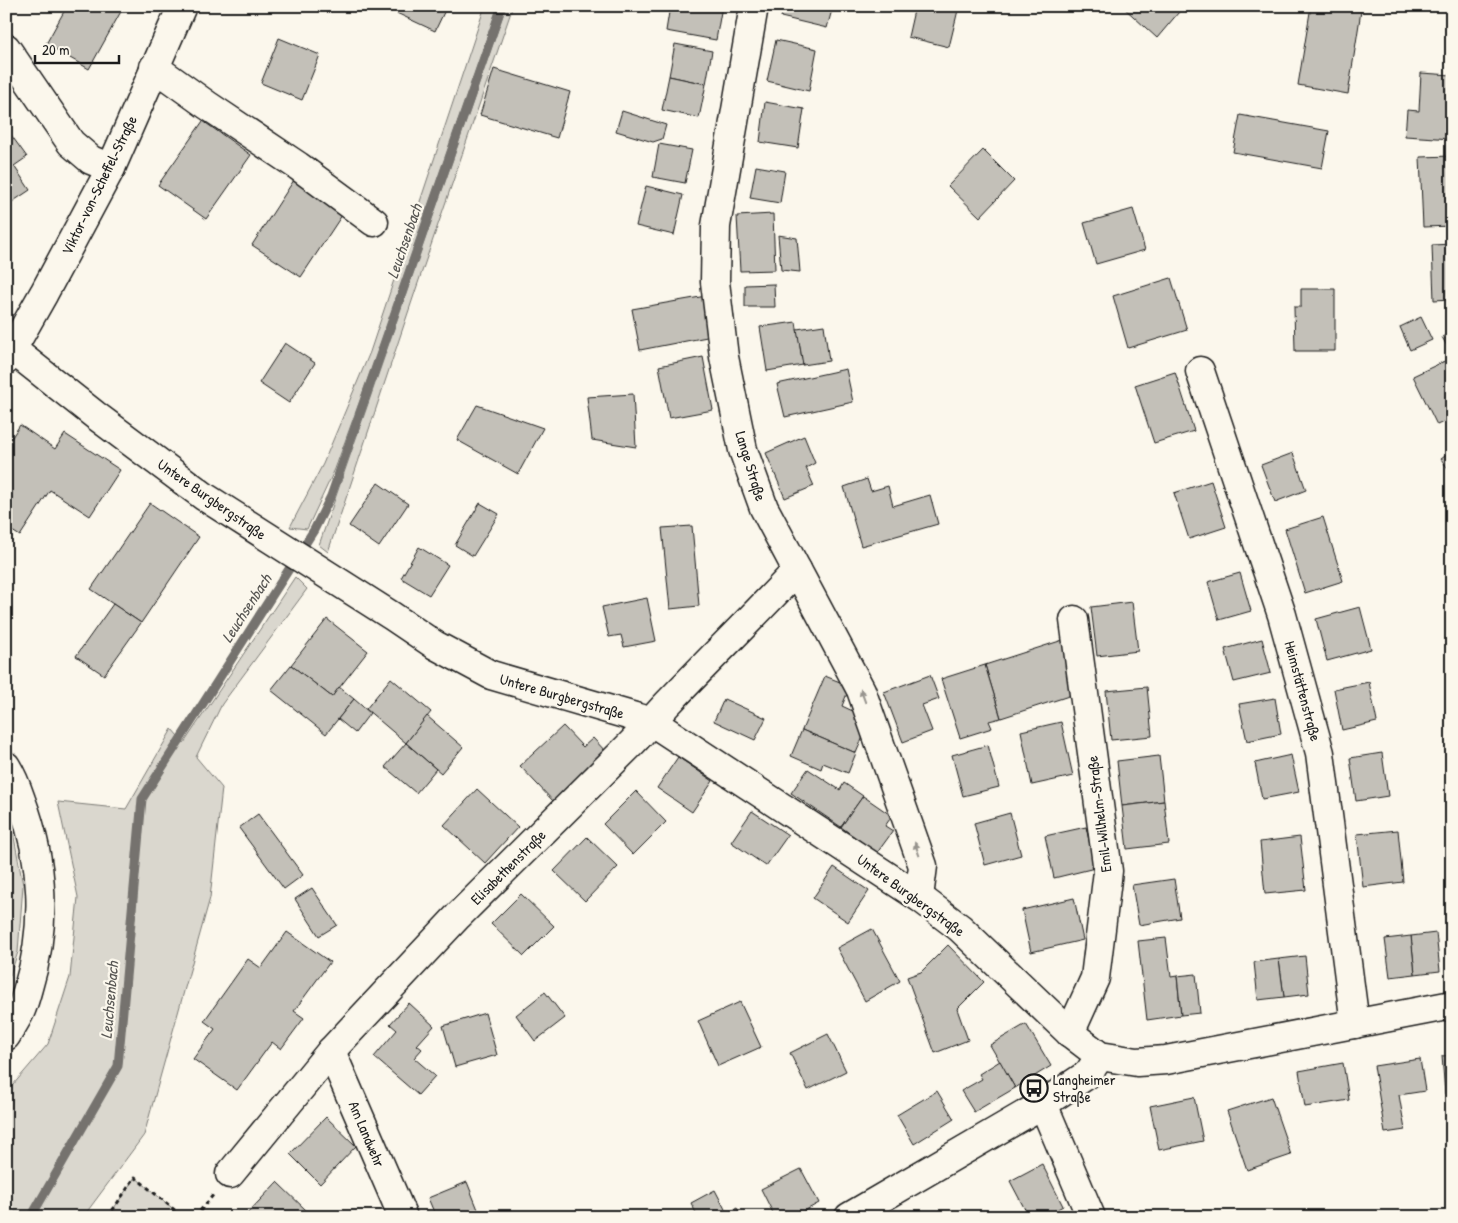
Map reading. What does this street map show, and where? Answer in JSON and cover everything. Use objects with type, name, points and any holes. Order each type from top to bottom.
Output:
[{"type":"main road","name":"Viktor-von-Scheffel-Straße","points":[[9,355],[111,168],[182,6]]},
{"type":"main road","name":"Lange Straße","points":[[754,6],[716,226],[714,282],[724,357],[743,450],[764,508],[861,690],[922,866],[919,897]]},
{"type":"main road","points":[[6,48],[71,143],[91,160],[111,168]]},
{"type":"main road","points":[[154,67],[298,166],[374,222]]},
{"type":"main road","name":"Untere Burgbergstraße","points":[[9,355],[95,415],[205,497],[435,645],[491,676],[652,722],[919,897],[960,928],[1070,1033],[1100,1056]]},
{"type":"main road","name":"Heimstättenstraße","points":[[1200,371],[1282,615],[1320,753],[1355,1024]]},
{"type":"main road","name":"Elisabethenstraße","points":[[230,1174],[331,1051],[458,916],[652,722],[669,701],[746,625],[797,570]]},
{"type":"main road","name":"Emil-Wilhelm-Straße","points":[[1070,1033],[1095,978],[1108,871],[1074,620]]},
{"type":"main road","points":[[6,766],[12,776],[28,819],[37,856],[41,897],[40,939],[34,970],[21,1010],[6,1036]]},
{"type":"main road","points":[[849,1217],[1043,1104],[1088,1074],[1100,1056],[1137,1062],[1166,1060],[1452,1006]]},
{"type":"main road","name":"Am Landwehr","points":[[331,1051],[403,1217]]},
{"type":"main road","points":[[1043,1104],[1091,1217]]},
{"type":"path","points":[[108,1217],[135,1177],[184,1217]]},
{"type":"shaded area","points":[[485,6],[498,6],[335,469],[307,529],[290,527],[323,464],[370,352]]},
{"type":"shaded area","points":[[506,6],[513,6],[328,552],[319,545]]},
{"type":"shaded area","points":[[295,577],[307,589],[222,704],[196,757],[222,788],[210,898],[144,1135],[83,1217],[6,1217],[6,1093],[48,1044],[70,977],[78,897],[58,802],[126,809],[172,729],[184,743]]},
{"type":"shaded area","points":[[6,815],[13,832],[23,885],[18,952],[6,987]]},
{"type":"shaded area","points":[[135,1177],[183,1217],[108,1217]]},
{"type":"building","points":[[67,6],[124,6],[89,69],[46,44]]},
{"type":"building","points":[[389,6],[447,6],[435,31],[388,9]]},
{"type":"building","points":[[670,6],[722,6],[716,40],[666,31]]},
{"type":"building","points":[[784,6],[833,6],[827,28],[781,17]]},
{"type":"building","points":[[915,6],[959,6],[949,47],[908,37]]},
{"type":"building","points":[[1122,6],[1184,6],[1157,38]]},
{"type":"building","points":[[1311,6],[1333,6],[1361,11],[1348,94],[1298,85]]},
{"type":"building","points":[[279,38],[320,55],[302,100],[261,83]]},
{"type":"building","points":[[776,40],[817,49],[809,91],[767,81]]},
{"type":"building","points":[[675,44],[712,51],[706,84],[669,76]]},
{"type":"building","points":[[494,69],[570,92],[557,138],[480,115]]},
{"type":"building","points":[[1421,73],[1452,75],[1452,139],[1405,136],[1407,110],[1419,111]]},
{"type":"building","points":[[669,76],[706,84],[699,118],[662,110]]},
{"type":"building","points":[[765,102],[804,109],[798,148],[760,142]]},
{"type":"building","points":[[622,111],[666,125],[662,139],[653,142],[616,131]]},
{"type":"building","points":[[1240,115],[1329,131],[1322,168],[1233,152]]},
{"type":"building","points":[[203,121],[251,155],[206,219],[158,185]]},
{"type":"building","points":[[6,128],[27,157],[14,166],[30,190],[6,206]]},
{"type":"building","points":[[659,144],[692,150],[685,183],[653,177]]},
{"type":"building","points":[[983,150],[1014,181],[980,217],[948,186]]},
{"type":"building","points":[[1452,156],[1452,226],[1423,227],[1420,157]]},
{"type":"building","points":[[756,166],[785,171],[780,203],[750,198]]},
{"type":"building","points":[[294,180],[344,212],[301,277],[252,245]]},
{"type":"building","points":[[646,186],[683,195],[674,235],[636,226]]},
{"type":"building","points":[[1133,209],[1145,250],[1096,264],[1084,223]]},
{"type":"building","points":[[773,214],[775,270],[740,271],[737,216]]},
{"type":"building","points":[[778,235],[797,238],[800,272],[781,270]]},
{"type":"building","points":[[1452,244],[1452,299],[1434,300],[1432,245]]},
{"type":"building","points":[[1171,278],[1187,330],[1128,348],[1113,296]]},
{"type":"building","points":[[774,284],[775,307],[745,307],[745,285]]},
{"type":"building","points":[[1301,289],[1335,289],[1335,351],[1295,351],[1294,307],[1301,307]]},
{"type":"building","points":[[706,296],[712,336],[640,350],[632,309]]},
{"type":"building","points":[[1421,317],[1432,340],[1410,350],[1400,327]]},
{"type":"building","points":[[796,322],[803,365],[767,371],[760,327]]},
{"type":"building","points":[[824,325],[829,361],[803,365],[797,329]]},
{"type":"building","points":[[1452,332],[1452,355],[1442,337]]},
{"type":"building","points":[[285,343],[315,363],[289,403],[259,383]]},
{"type":"building","points":[[703,357],[713,410],[669,418],[659,366]]},
{"type":"building","points":[[1447,360],[1452,370],[1452,418],[1437,425],[1413,376]]},
{"type":"building","points":[[846,369],[853,402],[785,417],[777,384]]},
{"type":"building","points":[[1175,372],[1194,431],[1154,443],[1135,385]]},
{"type":"building","points":[[633,394],[636,447],[592,440],[587,397]]},
{"type":"building","points":[[477,405],[543,428],[518,474],[457,440]]},
{"type":"building","points":[[20,425],[55,449],[65,434],[120,470],[90,516],[50,490],[20,536],[6,527],[6,446]]},
{"type":"building","points":[[804,436],[815,463],[806,468],[814,486],[785,498],[766,453]]},
{"type":"building","points":[[1452,451],[1452,474],[1441,459]]},
{"type":"building","points":[[1293,453],[1306,490],[1275,502],[1261,465]]},
{"type":"building","points":[[867,479],[871,491],[888,486],[893,506],[930,495],[938,524],[861,546],[844,487]]},
{"type":"building","points":[[1211,481],[1226,527],[1189,539],[1174,493]]},
{"type":"building","points":[[378,483],[408,504],[379,547],[349,526]]},
{"type":"building","points":[[150,503],[199,537],[141,623],[91,589]]},
{"type":"building","points":[[480,503],[499,514],[473,556],[455,545]]},
{"type":"building","points":[[1323,517],[1343,581],[1305,593],[1285,529]]},
{"type":"building","points":[[692,526],[699,606],[670,609],[662,528]]},
{"type":"building","points":[[419,547],[448,565],[429,595],[401,578]]},
{"type":"building","points":[[1240,573],[1251,611],[1219,620],[1208,582]]},
{"type":"building","points":[[647,598],[656,641],[624,647],[621,635],[609,637],[602,607]]},
{"type":"building","points":[[1132,602],[1138,651],[1097,656],[1091,607]]},
{"type":"building","points":[[113,604],[141,623],[104,675],[76,656]]},
{"type":"building","points":[[1360,607],[1371,649],[1327,661],[1316,619]]},
{"type":"building","points":[[327,619],[368,651],[332,697],[291,665]]},
{"type":"building","points":[[1066,639],[1075,694],[1001,718],[985,665]]},
{"type":"building","points":[[1262,639],[1271,673],[1234,682],[1225,649]]},
{"type":"building","points":[[291,665],[332,697],[339,687],[354,699],[326,734],[271,690]]},
{"type":"building","points":[[985,665],[1001,718],[989,721],[992,728],[960,738],[941,679]]},
{"type":"building","points":[[930,675],[939,699],[922,705],[932,731],[903,742],[884,692]]},
{"type":"building","points":[[825,676],[850,686],[842,706],[857,713],[855,720],[863,723],[866,730],[856,753],[802,730]]},
{"type":"building","points":[[391,678],[431,712],[406,743],[366,709]]},
{"type":"building","points":[[1369,682],[1377,722],[1342,730],[1334,689]]},
{"type":"building","points":[[1147,687],[1152,736],[1111,740],[1106,691]]},
{"type":"building","points":[[1275,698],[1281,734],[1247,741],[1239,704]]},
{"type":"building","points":[[354,699],[370,713],[355,733],[338,719]]},
{"type":"building","points":[[724,699],[766,718],[755,740],[714,721]]},
{"type":"building","points":[[427,716],[463,747],[441,773],[406,743]]},
{"type":"building","points":[[1061,722],[1073,776],[1032,785],[1021,731]]},
{"type":"building","points":[[563,726],[583,747],[593,738],[607,753],[554,802],[520,766]]},
{"type":"building","points":[[802,730],[856,753],[848,773],[823,763],[821,769],[791,756]]},
{"type":"building","points":[[406,743],[436,769],[416,793],[385,767]]},
{"type":"building","points":[[988,745],[999,787],[963,796],[952,755]]},
{"type":"building","points":[[1382,753],[1388,796],[1356,801],[1350,758]]},
{"type":"building","points":[[1291,755],[1299,792],[1262,799],[1255,763]]},
{"type":"building","points":[[1159,756],[1164,801],[1122,806],[1117,761]]},
{"type":"building","points":[[678,757],[713,781],[692,812],[657,788]]},
{"type":"building","points":[[808,769],[840,790],[844,783],[863,796],[841,827],[791,793]]},
{"type":"building","points":[[477,789],[518,827],[485,863],[444,825]]},
{"type":"building","points":[[636,791],[666,822],[633,855],[603,824]]},
{"type":"building","points":[[863,796],[892,816],[885,826],[893,831],[877,853],[841,827]]},
{"type":"building","points":[[1164,801],[1169,844],[1127,849],[1122,806]]},
{"type":"building","points":[[752,811],[788,835],[766,866],[731,842]]},
{"type":"building","points":[[1010,813],[1021,855],[985,865],[974,823]]},
{"type":"building","points":[[258,814],[303,875],[284,889],[239,828]]},
{"type":"building","points":[[1086,827],[1095,868],[1054,878],[1045,836]]},
{"type":"building","points":[[1398,830],[1403,882],[1363,887],[1357,834]]},
{"type":"building","points":[[587,837],[618,867],[585,901],[554,871]]},
{"type":"building","points":[[1300,837],[1306,890],[1265,894],[1260,842]]},
{"type":"building","points":[[834,867],[869,891],[848,922],[813,898]]},
{"type":"building","points":[[1174,879],[1180,918],[1139,925],[1132,885]]},
{"type":"building","points":[[312,888],[337,925],[319,936],[295,899]]},
{"type":"building","points":[[521,894],[554,926],[524,956],[491,924]]},
{"type":"building","points":[[1074,898],[1083,940],[1031,952],[1022,910]]},
{"type":"building","points":[[872,929],[900,981],[865,1001],[837,948]]},
{"type":"building","points":[[287,932],[330,962],[294,1011],[304,1018],[281,1049],[272,1042],[237,1090],[193,1059],[215,1029],[204,1021],[248,959],[261,968]]},
{"type":"building","points":[[1436,933],[1440,971],[1415,974],[1411,936]]},
{"type":"building","points":[[1411,936],[1415,974],[1390,977],[1385,939]]},
{"type":"building","points":[[1166,938],[1171,977],[1177,976],[1181,1015],[1147,1020],[1138,941]]},
{"type":"building","points":[[948,945],[984,982],[957,1009],[968,1040],[935,1053],[907,977],[921,972]]},
{"type":"building","points":[[1305,956],[1309,994],[1284,997],[1279,959]]},
{"type":"building","points":[[1279,959],[1284,997],[1258,1000],[1254,962]]},
{"type":"building","points":[[1196,974],[1200,1013],[1181,1015],[1177,976]]},
{"type":"building","points":[[545,992],[565,1018],[535,1041],[516,1015]]},
{"type":"building","points":[[740,1002],[761,1047],[718,1066],[698,1021]]},
{"type":"building","points":[[409,1003],[434,1026],[417,1045],[422,1049],[414,1058],[435,1076],[418,1095],[374,1057],[397,1030],[390,1024]]},
{"type":"building","points":[[485,1013],[497,1055],[455,1067],[443,1026]]},
{"type":"building","points":[[1026,1024],[1051,1066],[1015,1088],[990,1045]]},
{"type":"building","points":[[828,1034],[846,1071],[808,1090],[790,1053]]},
{"type":"building","points":[[1452,1055],[1452,1094],[1445,1094],[1442,1056]]},
{"type":"building","points":[[1420,1059],[1425,1091],[1399,1095],[1405,1130],[1385,1133],[1374,1066]]},
{"type":"building","points":[[1000,1061],[1015,1088],[974,1112],[961,1091],[982,1079],[979,1074]]},
{"type":"building","points":[[1343,1063],[1349,1100],[1305,1107],[1299,1071]]},
{"type":"building","points":[[937,1091],[954,1119],[914,1144],[897,1115]]},
{"type":"building","points":[[1194,1097],[1203,1141],[1159,1150],[1150,1106]]},
{"type":"building","points":[[1271,1097],[1291,1155],[1247,1170],[1227,1111]]},
{"type":"building","points":[[326,1117],[356,1146],[320,1184],[290,1154]]},
{"type":"building","points":[[1042,1164],[1063,1206],[1043,1217],[1029,1217],[1010,1181]]},
{"type":"building","points":[[801,1169],[819,1203],[793,1217],[775,1217],[761,1189]]},
{"type":"building","points":[[277,1182],[308,1212],[304,1217],[244,1217]]},
{"type":"building","points":[[467,1182],[481,1217],[436,1217],[428,1198]]},
{"type":"building","points":[[715,1190],[727,1213],[737,1208],[742,1217],[698,1217],[691,1203]]},
{"type":"waterway","name":"Leuchsenbach","points":[[31,1217],[118,1066],[142,799],[314,530],[331,496],[502,6]]},
{"type":"place","name":"Langheimer Straße","points":[[1034,1088]]}]
